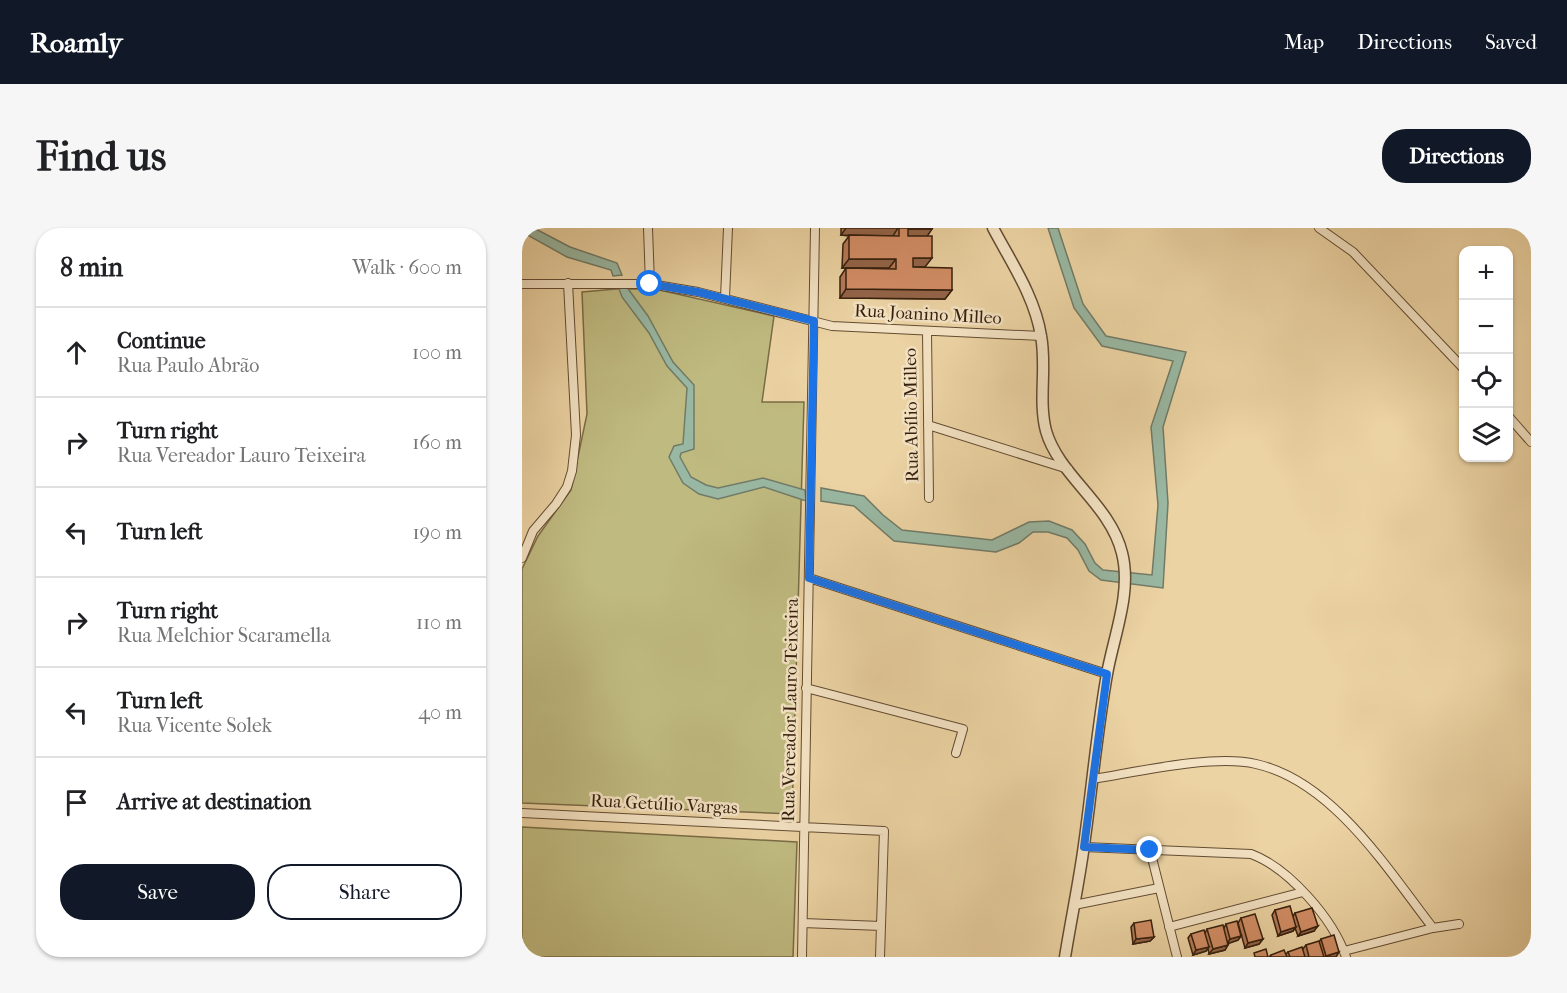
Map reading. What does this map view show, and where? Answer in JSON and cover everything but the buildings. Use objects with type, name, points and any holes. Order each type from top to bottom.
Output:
[{"type":"street","points":[[648,228],[650,284]]},
{"type":"street","points":[[725,298],[728,228]]},
{"type":"street","name":"Rua Vereador Lauro Teixeira","points":[[802,957],[815,228]]},
{"type":"street","points":[[993,228],[1027,291],[1041,336],[1042,408],[1052,445],[1113,528],[1126,570],[1125,587],[1107,674],[1084,847],[1065,957]]},
{"type":"street","points":[[1319,228],[1353,252],[1459,364]]},
{"type":"street","points":[[522,558],[533,531],[556,504],[567,487],[572,471],[576,435],[568,283]]},
{"type":"street","name":"Rua Joanino Milleo","points":[[522,284],[650,284],[725,298],[832,326],[1041,336]]},
{"type":"street","name":"Rua Abílio Milleo","points":[[927,331],[929,498]]},
{"type":"street","points":[[1513,422],[1531,442]]},
{"type":"street","points":[[928,424],[1069,470]]},
{"type":"street","points":[[522,531],[533,531]]},
{"type":"street","points":[[809,578],[1107,674]]},
{"type":"street","points":[[806,688],[963,729],[956,753]]},
{"type":"street","points":[[1093,778],[1197,764],[1235,762],[1255,764],[1283,773],[1317,794],[1348,823],[1433,928]]},
{"type":"street","name":"Rua Getúlio Vargas","points":[[522,813],[884,831],[881,926]]},
{"type":"street","points":[[1084,847],[1251,854],[1272,865],[1303,892],[1323,914],[1339,937],[1345,954],[1433,928],[1459,924]]},
{"type":"street","points":[[1150,850],[1177,957]]},
{"type":"street","points":[[1074,905],[1159,888]]},
{"type":"street","points":[[1169,927],[1303,892]]},
{"type":"street","points":[[803,923],[881,926],[880,957]]},
{"type":"shaded area","points":[[522,228],[534,228],[570,247],[617,263],[622,275],[613,276],[611,270],[567,257],[522,232]]},
{"type":"shaded area","points":[[1048,228],[1058,228],[1083,304],[1106,336],[1186,352],[1163,427],[1168,503],[1163,588],[1101,580],[1089,571],[1078,550],[1067,538],[1048,532],[1033,532],[1019,543],[996,552],[894,541],[854,506],[821,501],[821,488],[864,496],[902,530],[992,540],[1029,522],[1049,521],[1072,530],[1085,544],[1095,563],[1103,570],[1152,575],[1158,505],[1151,427],[1173,361],[1102,346],[1074,308]]},
{"type":"shaded area","points":[[618,286],[626,286],[648,316],[673,362],[694,385],[694,449],[681,453],[680,457],[691,477],[718,488],[763,478],[805,490],[806,501],[764,487],[718,499],[699,494],[683,483],[669,457],[674,446],[683,444],[687,388],[667,366],[649,333],[622,297]]},
{"type":"shaded area","points":[[655,289],[774,316],[762,402],[804,402],[792,814],[522,803],[522,569],[538,536],[571,490],[587,414],[582,292]]},
{"type":"shaded area","points":[[522,827],[797,842],[793,957],[522,957]]},
{"type":"route","points":[[650,284],[698,292],[814,321],[809,578],[1107,674],[1084,847],[1150,850]]}]
